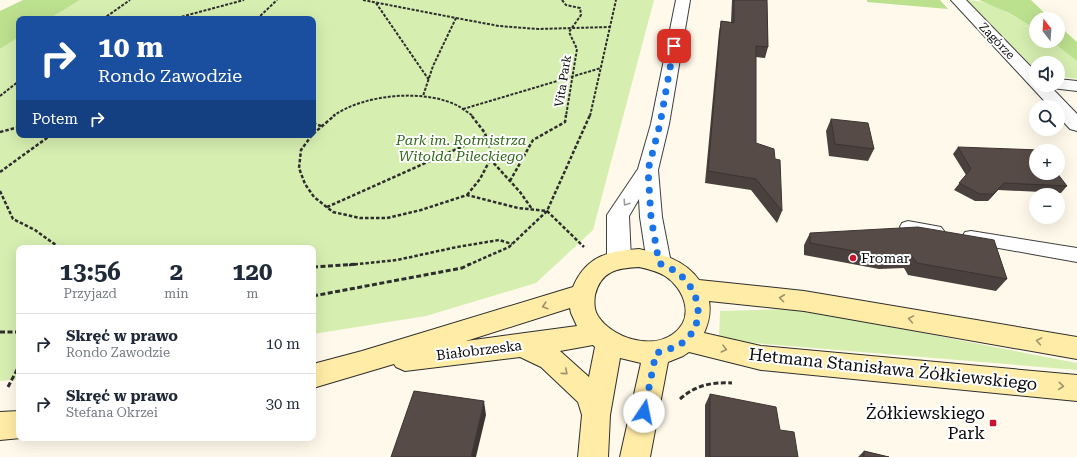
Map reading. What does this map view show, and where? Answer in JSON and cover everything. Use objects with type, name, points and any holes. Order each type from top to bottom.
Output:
[{"type":"street","points":[[659,263],[651,217],[648,170],[660,124],[683,0]]},
{"type":"street","name":"Zagórze","points":[[958,0],[1029,75]]},
{"type":"street","points":[[1065,85],[1077,86]]},
{"type":"street","points":[[1045,92],[1077,126]]},
{"type":"street","points":[[619,260],[618,215],[648,170]]},
{"type":"street","points":[[639,258],[659,263],[678,273],[692,289],[698,302],[699,316],[695,328],[686,340],[673,348],[656,353],[631,352],[602,338],[587,321],[582,308],[582,294],[588,278],[601,266],[619,260],[639,258]]},
{"type":"street","points":[[692,289],[732,295],[759,295],[804,301],[1077,348]]},
{"type":"street","name":"Białobrzeska","points":[[316,375],[362,363],[582,294]]},
{"type":"street","points":[[593,457],[602,338]]},
{"type":"street","name":"Białobrzeska","points":[[362,363],[478,352],[562,340],[602,338]]},
{"type":"street","name":"Hetmana Stanisława Żółkiewskiego","points":[[686,340],[761,358],[1077,388]]},
{"type":"street","points":[[520,345],[550,359],[571,377],[589,395],[596,416]]},
{"type":"street","points":[[635,457],[656,353]]},
{"type":"street","points":[[0,426],[16,425]]},
{"type":"lane","points":[[908,227],[1077,255]]},
{"type":"path","points":[[106,16],[130,0]]},
{"type":"path","points":[[184,16],[244,0]]},
{"type":"path","points":[[260,16],[277,0]]},
{"type":"path","points":[[363,0],[506,26],[538,29],[610,27]]},
{"type":"path","points":[[562,0],[566,5],[580,8],[581,15],[571,28]]},
{"type":"path","points":[[316,295],[462,268],[509,247],[547,211],[590,117],[616,0]]},
{"type":"path","points":[[376,2],[429,80]]},
{"type":"path","points":[[423,96],[433,66],[456,18]]},
{"type":"path","name":"Vita Park","points":[[510,180],[533,140],[565,122],[578,49],[569,32],[571,28]]},
{"type":"path","points":[[463,110],[601,68]]},
{"type":"path","points":[[0,96],[16,83]]},
{"type":"path","points":[[311,138],[301,150],[299,168],[305,184],[314,197],[333,212],[360,218],[387,218],[421,210],[467,195],[480,181],[490,159],[490,144],[483,127],[469,113],[439,99],[423,96],[408,96],[365,102],[342,111],[321,126],[316,132]]},
{"type":"path","points":[[316,124],[321,126]]},
{"type":"path","points":[[0,132],[16,128]]},
{"type":"path","points":[[327,207],[486,136]]},
{"type":"path","points":[[0,172],[47,138]]},
{"type":"path","points":[[490,159],[510,180],[533,210]]},
{"type":"path","points":[[0,191],[13,219],[34,230],[56,245]]},
{"type":"path","points":[[467,195],[518,208],[547,211]]},
{"type":"path","points":[[316,266],[344,266],[398,260],[457,247],[499,240],[512,244]]},
{"type":"path","points":[[0,332],[16,332]]},
{"type":"path","points":[[8,387],[16,372]]},
{"type":"path","points":[[676,407],[679,399],[689,389],[715,382],[732,383]]},
{"type":"green space","points":[[23,0],[80,0],[54,16],[16,16],[16,39],[0,49],[0,11]]},
{"type":"green space","name":"Park im. Rotmistrza Witolda Pileckiego","points":[[80,0],[654,0],[593,230],[536,283],[426,316],[316,334],[316,245],[16,245],[16,379],[0,381],[0,49],[16,39],[16,138],[316,138],[316,16],[54,16]]},
{"type":"green space","points":[[867,0],[940,0],[948,9],[867,2]]},
{"type":"green space","points":[[967,0],[993,6],[1029,25],[1029,48],[1060,48],[1077,61],[1077,79],[1065,77],[1065,56],[1029,56],[1029,63]]},
{"type":"green space","points":[[979,0],[1031,0],[1044,12],[1029,12],[1029,25],[1009,13]]},
{"type":"green space","points":[[1065,31],[1077,42],[1077,61],[1060,48],[1065,48]]},
{"type":"green space","points":[[787,309],[866,322],[1077,363],[1077,370],[754,343],[719,338],[720,311]]},
{"type":"building","points":[[734,0],[767,0],[768,47],[756,46],[756,143],[774,149],[775,159],[780,160],[782,211],[756,179],[708,171],[721,21],[734,23]]},
{"type":"building","points":[[831,119],[868,123],[874,149],[835,144]]},
{"type":"building","points":[[958,147],[1029,150],[1029,180],[1062,180],[1067,186],[1004,183],[993,194],[980,194],[959,183],[971,169]]},
{"type":"building","points":[[918,227],[994,240],[1007,279],[917,263],[912,256],[887,257],[810,243],[810,233]]},
{"type":"building","points":[[414,391],[484,401],[471,457],[391,457]]},
{"type":"building","points":[[710,394],[776,407],[780,430],[794,432],[798,457],[710,457]]},
{"type":"building","points":[[864,451],[889,457],[864,457]]},
{"type":"place","name":"Fromar","points":[[853,258]]},
{"type":"place","name":"Żółkiewskiego Park","points":[[993,423]]},
{"type":"route","points":[[644,412],[656,353],[673,348],[686,340],[695,328],[699,316],[698,302],[692,289],[678,273],[659,263],[651,217],[648,170],[660,124],[674,46]]}]
